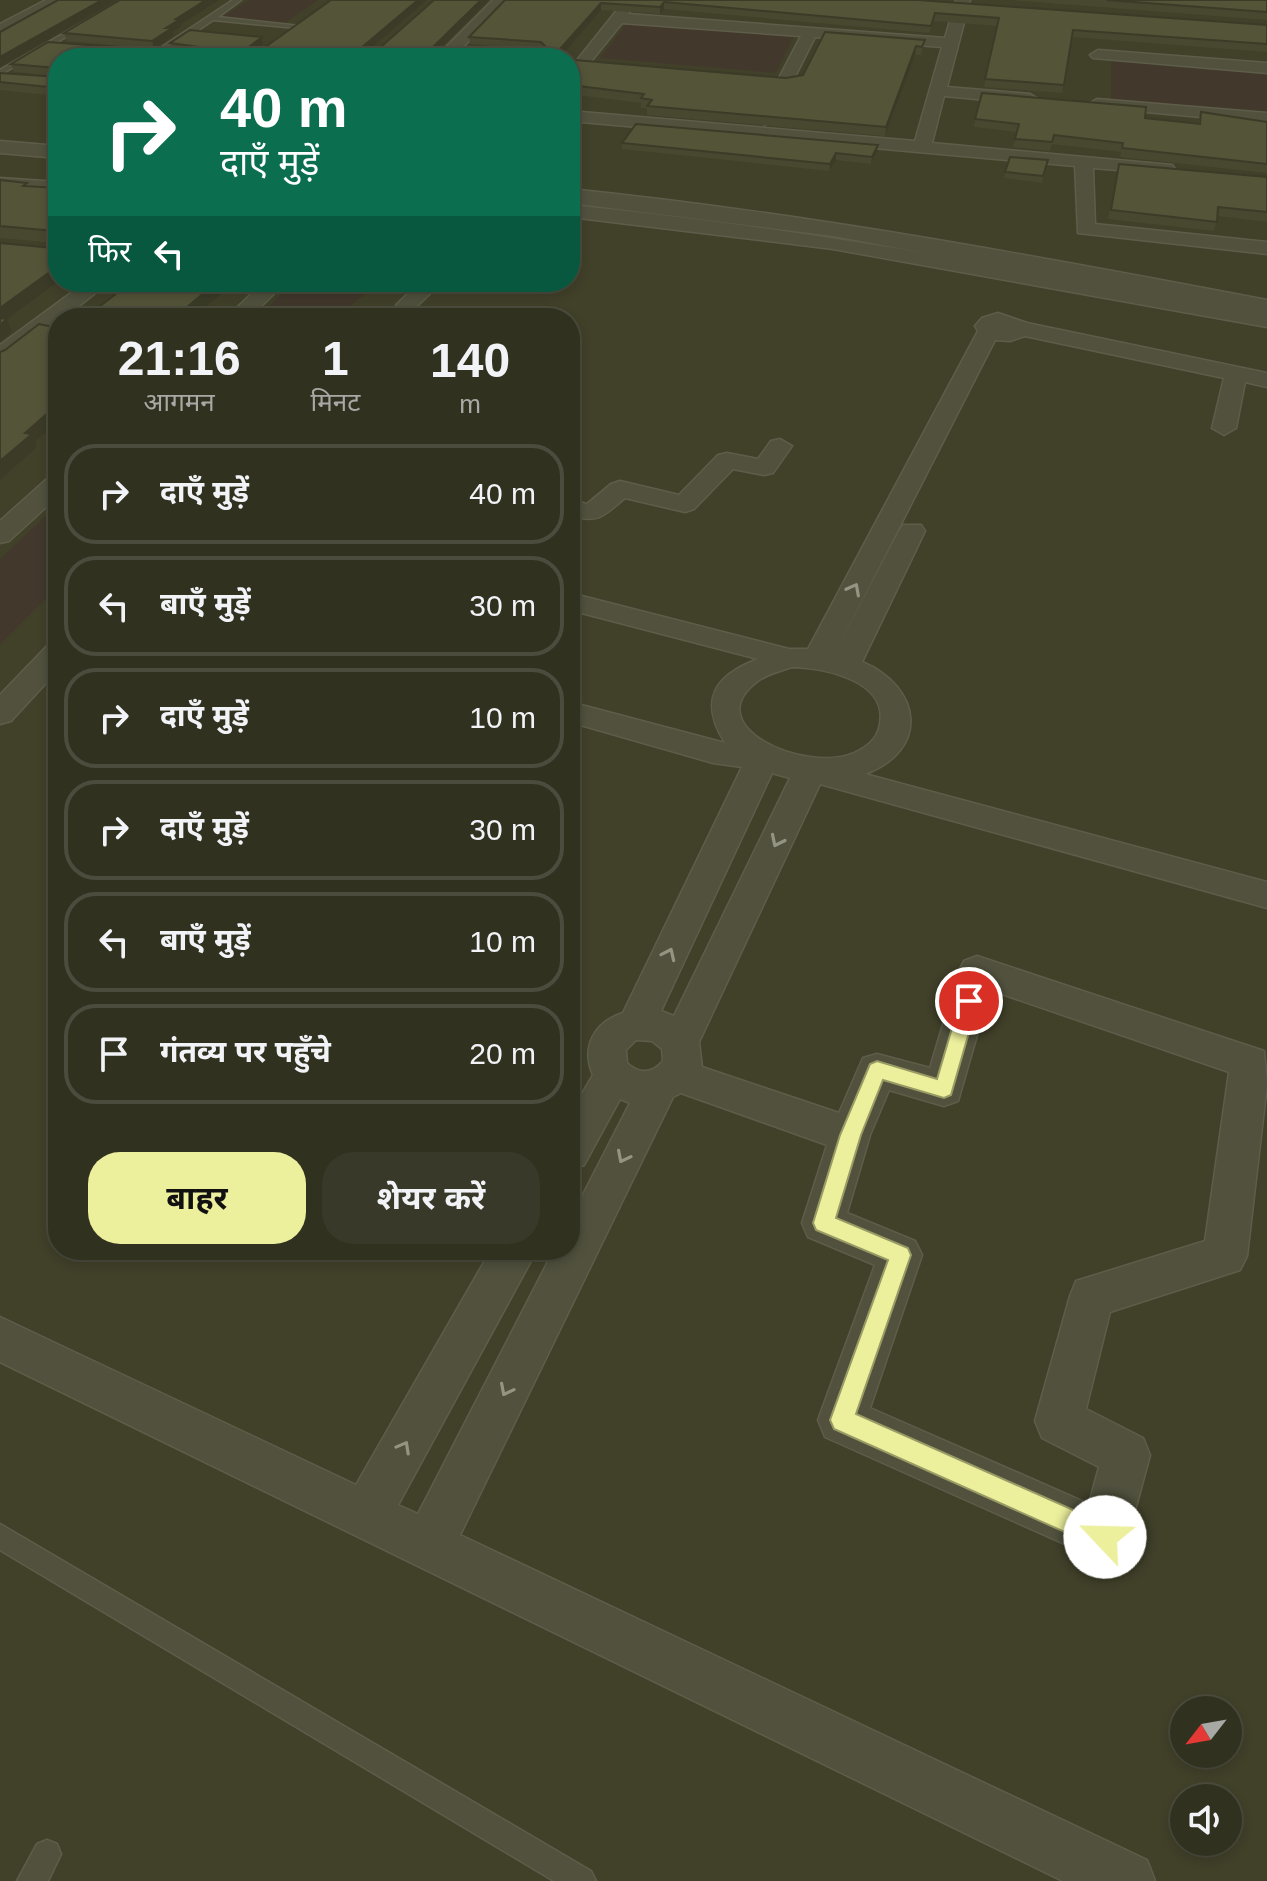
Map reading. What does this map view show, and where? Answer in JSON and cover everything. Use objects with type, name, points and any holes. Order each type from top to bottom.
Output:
[{"type":"street","points":[[0,30],[57,0]]},
{"type":"street","points":[[452,48],[501,0]]},
{"type":"street","points":[[584,62],[632,0]]},
{"type":"street","points":[[922,147],[963,3]]},
{"type":"street","points":[[618,18],[951,43]]},
{"type":"street","points":[[758,132],[778,78],[810,33]]},
{"type":"street","points":[[1098,54],[1267,68]]},
{"type":"street","points":[[938,91],[1048,100]]},
{"type":"street","points":[[1091,100],[1267,118]]},
{"type":"street","points":[[580,117],[1191,171]]},
{"type":"street","points":[[0,132],[48,136]]},
{"type":"street","points":[[0,147],[48,151]]},
{"type":"street","points":[[0,159],[48,163]]},
{"type":"street","points":[[1084,162],[1085,229],[1267,248]]},
{"type":"street","points":[[580,182],[696,192],[976,234],[1267,290]]},
{"type":"street","points":[[0,183],[48,187]]},
{"type":"street","points":[[580,197],[692,207],[953,247],[1267,308]]},
{"type":"street","points":[[580,212],[715,224],[1005,313],[1267,380]]},
{"type":"street","points":[[64,308],[86,292]]},
{"type":"street","points":[[248,308],[265,292]]},
{"type":"street","points":[[407,305],[421,292]]},
{"type":"street","points":[[1005,313],[1041,294]]},
{"type":"street","points":[[818,660],[1005,313],[1041,294],[1267,321]]},
{"type":"street","points":[[0,356],[48,320]]},
{"type":"street","points":[[1224,428],[1236,373]]},
{"type":"street","points":[[580,510],[592,513],[620,489],[685,504],[727,460],[764,468],[780,446]]},
{"type":"street","points":[[0,535],[48,491]]},
{"type":"street","points":[[580,603],[818,660],[870,676],[888,693],[897,712],[896,731],[886,748],[868,761],[844,770],[788,768],[762,759],[713,752],[580,715]]},
{"type":"street","points":[[762,759],[742,745],[729,727],[725,709],[729,692],[742,676],[764,664],[818,660]]},
{"type":"street","points":[[0,714],[48,663]]},
{"type":"street","points":[[636,1024],[762,759]]},
{"type":"street","points":[[810,770],[1267,895]]},
{"type":"street","points":[[580,1247],[671,1068],[810,770]]},
{"type":"street","points":[[977,971],[1250,1063],[1225,1256],[1092,1296],[1059,1421],[1126,1455],[1105,1537],[842,1420],[900,1255],[823,1223],[850,1135],[877,1070],[944,1089],[977,971]]},
{"type":"street","points":[[671,1068],[661,1027],[636,1024],[623,1028],[607,1045],[605,1057],[613,1076],[633,1088],[671,1068],[850,1135]]},
{"type":"street","points":[[580,1134],[613,1076]]},
{"type":"street","points":[[366,1515],[509,1260]]},
{"type":"street","points":[[429,1545],[574,1260]]},
{"type":"street","points":[[0,1339],[1126,1881]]},
{"type":"lane","points":[[0,74],[127,0]]},
{"type":"lane","points":[[166,48],[238,0]]},
{"type":"lane","points":[[285,34],[308,17]]},
{"type":"lane","points":[[211,18],[296,26]]},
{"type":"lane","points":[[49,45],[64,46]]},
{"type":"lane","points":[[0,74],[14,77]]},
{"type":"lane","points":[[0,1536],[581,1881]]},
{"type":"lane","points":[[32,1881],[47,1854]]},
{"type":"shaded area","points":[[249,0],[318,0],[285,23],[222,17]]},
{"type":"shaded area","points":[[627,23],[794,36],[776,73],[600,58]]},
{"type":"shaded area","points":[[1111,61],[1267,73],[1267,113],[1111,100]]},
{"type":"shaded area","points":[[284,292],[366,292],[349,308],[267,308]]},
{"type":"shaded area","points":[[48,513],[48,597],[0,645],[0,559]]},
{"type":"building","points":[[58,0],[102,0],[0,57],[0,32]]},
{"type":"building","points":[[120,0],[206,0],[176,19],[180,19],[152,41],[64,33]]},
{"type":"building","points":[[331,0],[418,0],[361,48],[264,48]]},
{"type":"building","points":[[434,0],[481,0],[432,48],[380,48]]},
{"type":"building","points":[[505,0],[918,0],[1267,25],[1267,44],[1073,30],[1064,85],[985,79],[999,18],[935,13],[931,26],[664,2],[660,7],[601,3],[561,48],[547,48],[541,42],[469,37]]},
{"type":"building","points":[[1107,0],[1267,0],[1267,12]]},
{"type":"building","points":[[190,30],[262,37],[248,48],[199,48],[170,43]]},
{"type":"building","points":[[825,32],[925,40],[922,47],[916,46],[886,127],[647,106],[652,100],[641,98],[644,94],[580,86],[580,60],[786,78],[803,75]]},
{"type":"building","points":[[48,42],[129,48],[48,48],[48,67],[11,64]]},
{"type":"building","points":[[0,73],[48,76],[48,87],[0,82]]},
{"type":"building","points":[[982,93],[1146,107],[1145,118],[1200,124],[1201,112],[1267,122],[1267,164],[1122,148],[1123,143],[1054,135],[1052,142],[1015,139],[1019,124],[975,119]]},
{"type":"building","points":[[636,124],[878,145],[872,157],[836,153],[830,164],[622,143]]},
{"type":"building","points":[[1010,157],[1048,160],[1043,176],[1005,172]]},
{"type":"building","points":[[1119,164],[1267,177],[1267,212],[1218,207],[1217,222],[1111,210]]},
{"type":"building","points":[[0,180],[27,183],[23,186],[48,187],[48,230],[0,226]]},
{"type":"building","points":[[0,243],[48,248],[48,273],[0,308]]},
{"type":"building","points":[[118,292],[205,292],[186,308],[98,308]]},
{"type":"building","points":[[39,324],[48,326],[48,413],[25,433],[32,434],[0,461],[0,352]]},
{"type":"route","points":[[969,1001],[944,1089],[877,1070],[850,1135],[823,1223],[900,1255],[842,1420],[1105,1537]]}]
